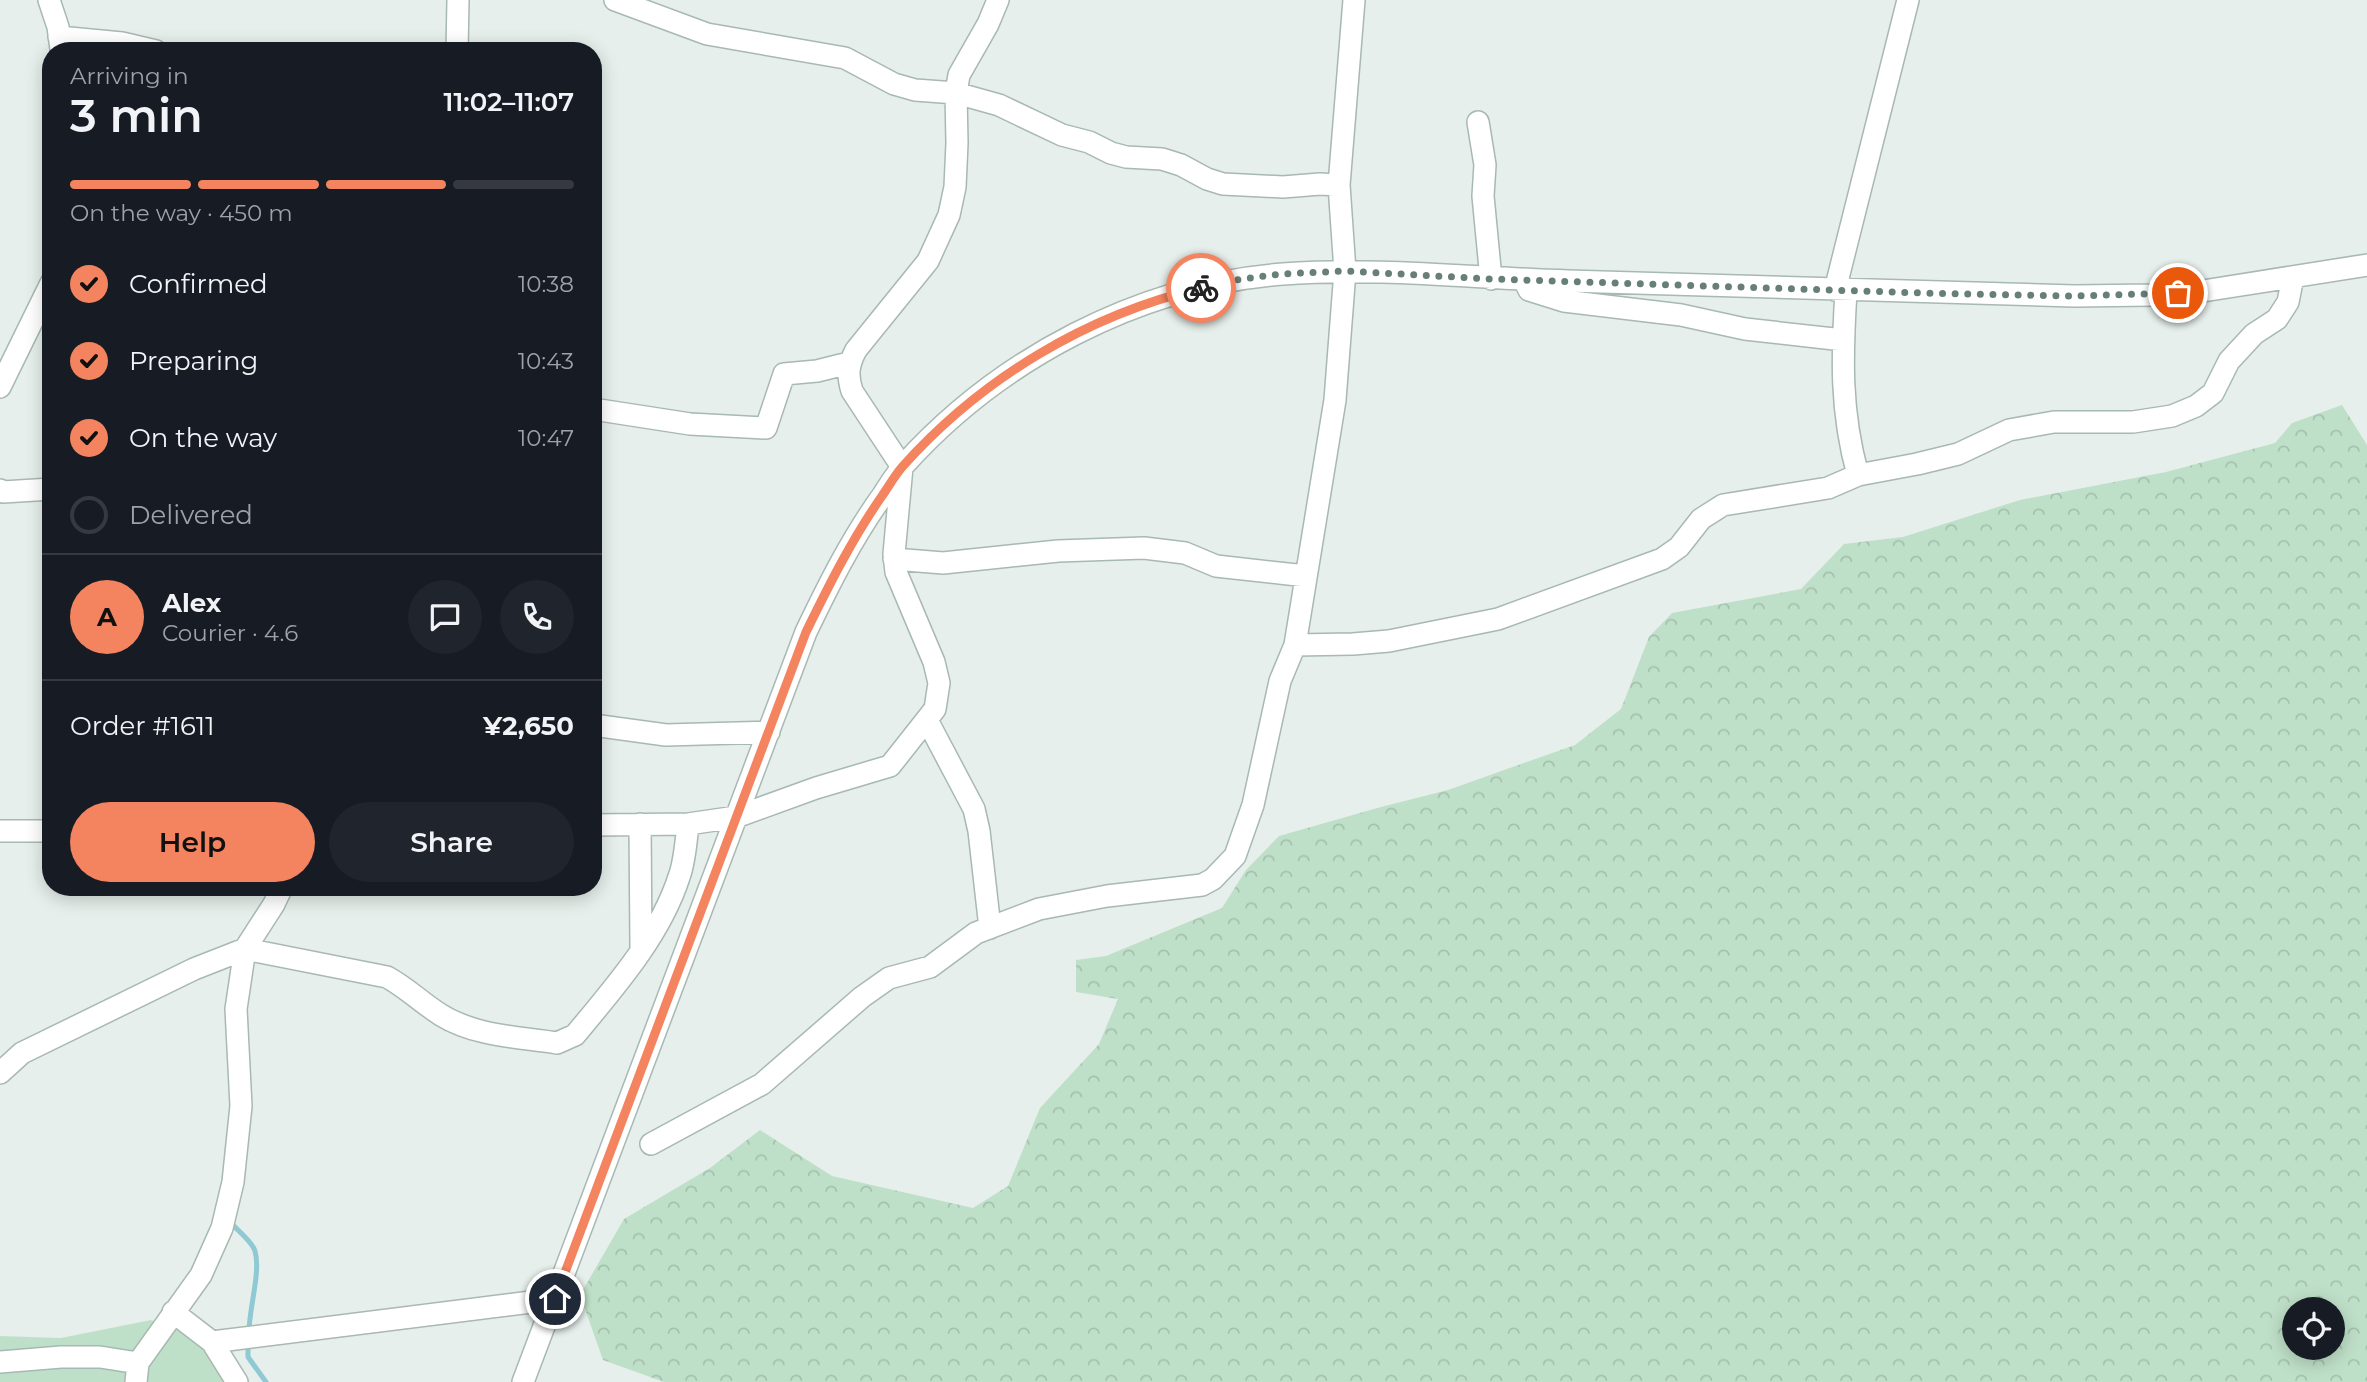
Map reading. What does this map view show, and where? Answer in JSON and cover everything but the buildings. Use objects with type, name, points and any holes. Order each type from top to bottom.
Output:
[{"type":"street","points":[[49,0],[60,42]]},
{"type":"street","points":[[457,42],[458,0]]},
{"type":"street","points":[[615,0],[707,34],[832,54],[894,84],[915,90],[956,93],[999,105],[1062,135],[1089,142],[1111,153],[1126,157],[1162,159],[1223,184],[1283,187],[1339,185]]},
{"type":"street","points":[[602,825],[688,824],[736,817],[816,788],[890,766],[931,714],[939,683],[934,662],[895,572],[902,467],[852,391],[848,377],[849,363],[856,350],[928,261],[949,215],[955,187],[956,93],[959,75],[988,24],[998,0]]},
{"type":"street","points":[[651,1144],[762,1083],[862,997],[889,978],[930,967],[976,933],[1039,909],[1107,896],[1202,885],[1213,879],[1235,856],[1253,805],[1280,681],[1295,645],[1335,400],[1345,271],[1339,185],[1354,0]]},
{"type":"street","points":[[1858,475],[1849,441],[1842,368],[1840,290],[1908,0]]},
{"type":"street","points":[[1478,122],[1485,165],[1483,196],[1491,279]]},
{"type":"street","points":[[523,1382],[806,632],[830,583],[863,523],[902,467],[987,388],[1066,338],[1107,319],[1176,294],[1229,281],[1280,274],[1345,271],[1491,279],[2074,296],[2203,291],[2367,265]]},
{"type":"street","points":[[1295,645],[1390,641],[1498,619],[1661,559],[1679,547],[1701,519],[1723,505],[1828,488],[1858,475],[1958,454],[2009,430],[2054,422],[2133,422],[2172,416],[2196,406],[2213,393],[2229,361],[2254,334],[2277,318],[2287,302],[2293,277]]},
{"type":"street","points":[[1524,280],[1529,290],[1564,301],[1681,315],[1745,329],[1843,340]]},
{"type":"street","points":[[0,387],[42,301]]},
{"type":"street","points":[[602,410],[690,424],[766,428],[784,374],[817,372],[849,363]]},
{"type":"street","points":[[1,495],[42,490]]},
{"type":"street","points":[[894,559],[943,563],[1058,551],[1144,548],[1185,553],[1216,566],[1306,576]]},
{"type":"street","points":[[931,714],[974,809],[990,928]]},
{"type":"street","points":[[602,726],[666,736],[769,732]]},
{"type":"street","points":[[640,824],[641,951]]},
{"type":"street","points":[[0,1073],[22,1053],[194,969],[244,949],[387,977],[402,985],[442,1016],[478,1031],[557,1043],[575,1035],[626,974],[641,951],[681,874],[688,824]]},
{"type":"street","points":[[0,831],[42,831]]},
{"type":"street","points":[[0,1362],[100,1357],[137,1372],[173,1312],[201,1275],[222,1228],[233,1182],[241,1106],[236,1009],[244,949],[278,896]]},
{"type":"street","points":[[217,1341],[555,1299]]},
{"type":"street","points":[[173,1312],[217,1341],[237,1382]]},
{"type":"green space","points":[[2342,405],[2367,445],[2367,1382],[664,1382],[603,1360],[580,1295],[624,1219],[710,1168],[760,1130],[832,1176],[973,1208],[1008,1186],[1040,1108],[1099,1044],[1118,999],[1076,992],[1076,960],[1106,956],[1222,908],[1246,870],[1279,836],[1448,790],[1575,745],[1621,709],[1649,637],[1672,613],[1801,589],[1844,544],[1903,537],[2020,500],[2166,472],[2275,443],[2292,423]]},
{"type":"green space","points":[[151,1320],[211,1343],[238,1382],[0,1382],[0,1336],[61,1338]]},
{"type":"waterway","points":[[230,1222],[255,1251],[257,1269],[249,1332]]},
{"type":"waterway","points":[[248,1342],[248,1357],[266,1382]]},
{"type":"way so far","points":[[1201,288],[1280,274],[1345,271],[1491,279],[1922,293],[2074,296],[2178,293]]},
{"type":"route","points":[[555,1299],[806,632],[863,523],[902,467],[987,388],[1066,338],[1143,304],[1201,288]]}]
